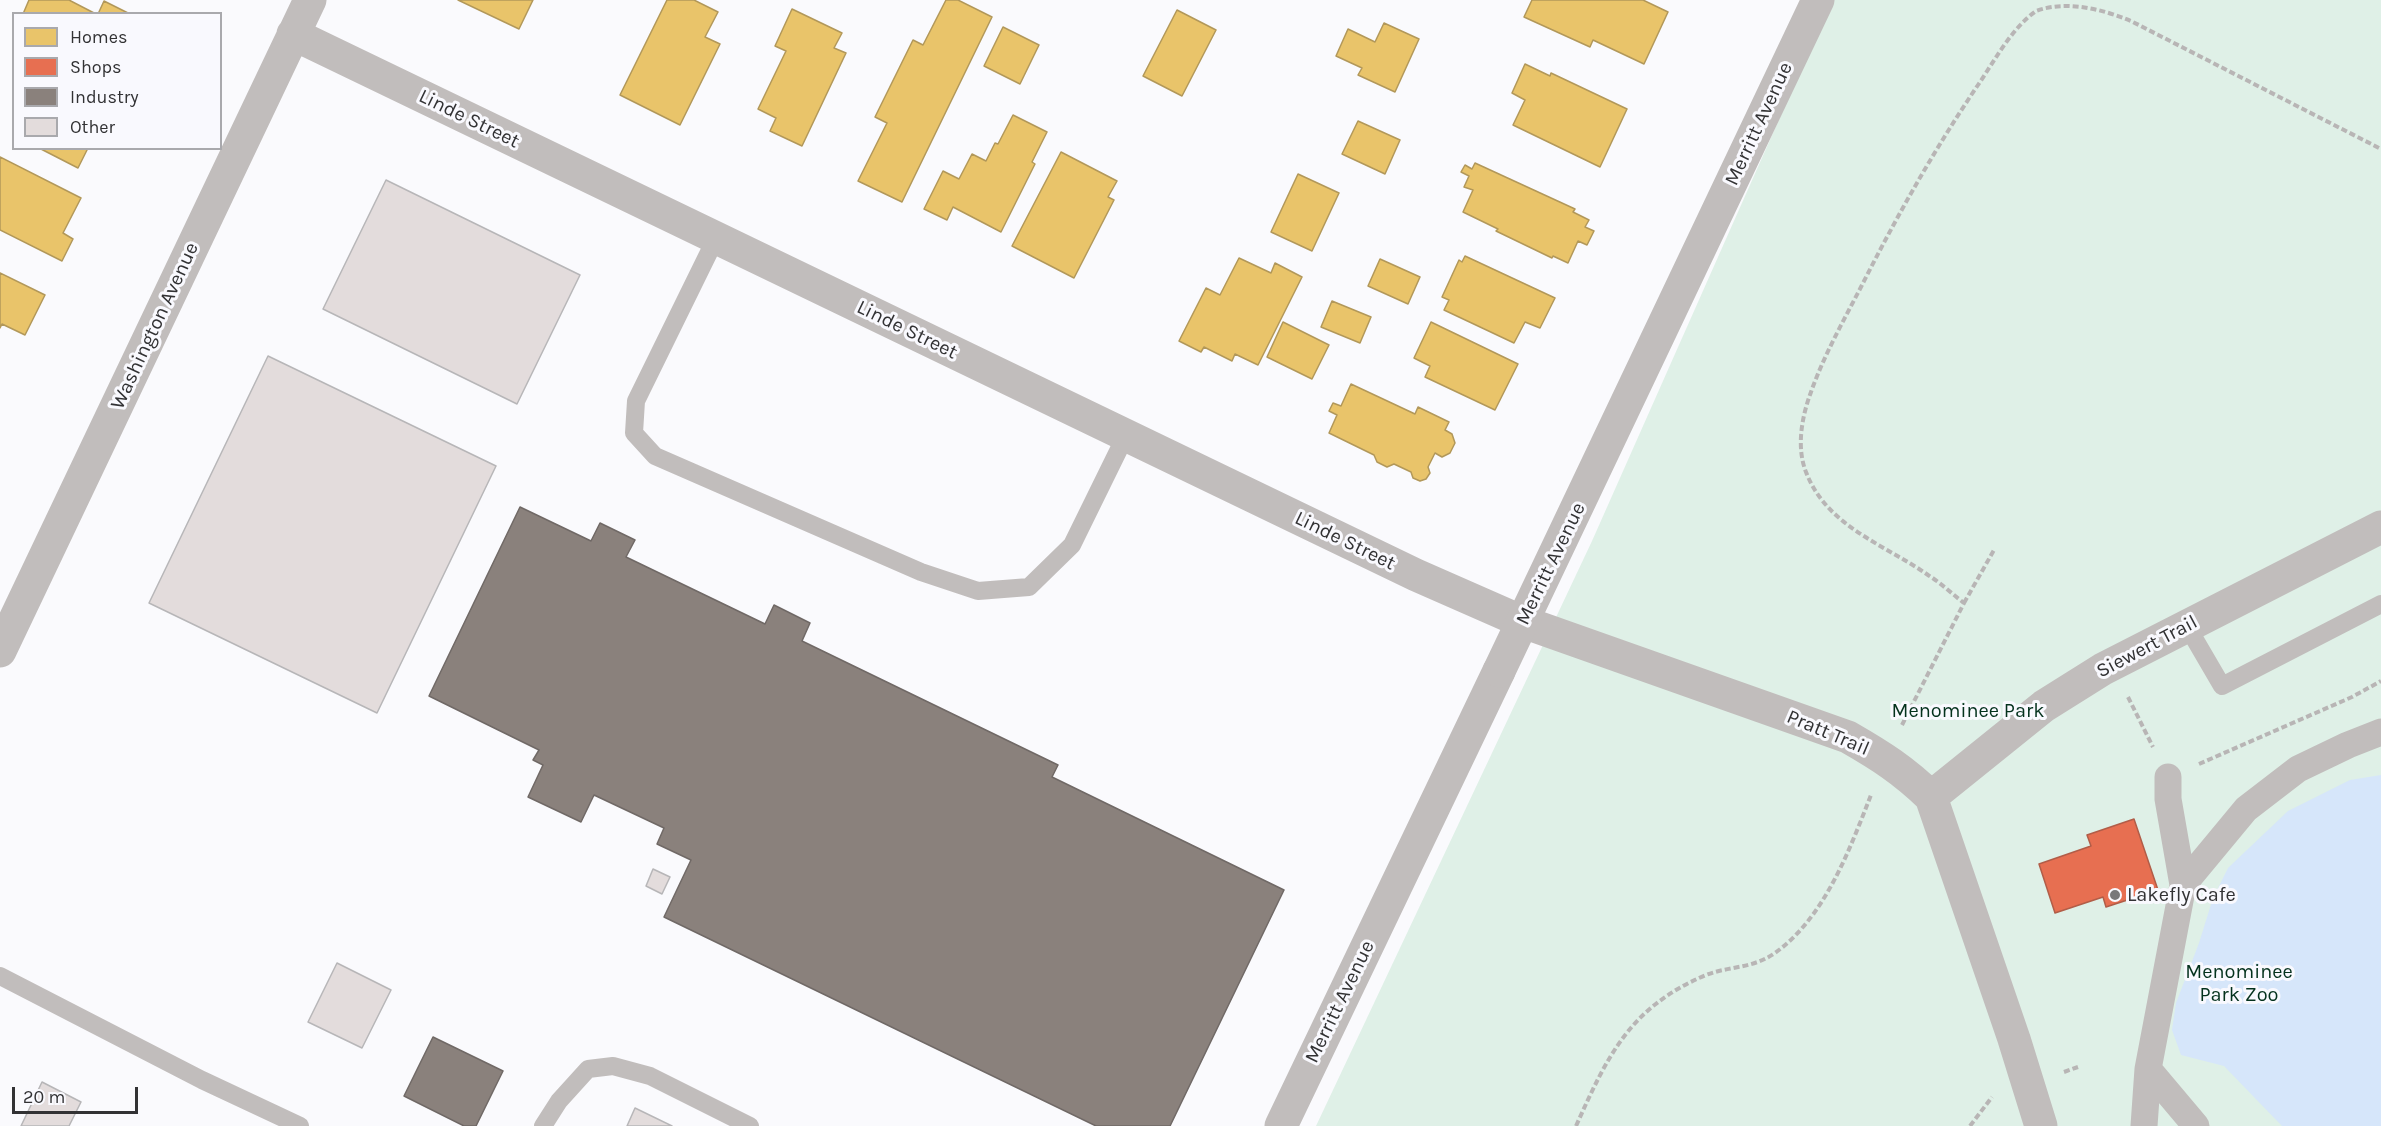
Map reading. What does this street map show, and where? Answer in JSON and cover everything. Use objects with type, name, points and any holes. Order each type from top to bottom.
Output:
[{"type":"street","name":"Washington Avenue","points":[[0,651],[310,0]]},
{"type":"street","name":"Merritt Avenue","points":[[1281,1126],[1818,0]]},
{"type":"street","name":"Linde Street","points":[[293,34],[1416,575],[1523,622]]},
{"type":"street","name":"Siewert Trail","points":[[1931,797],[2044,706],[2111,665],[2381,526]]},
{"type":"street","name":"Pratt Trail","points":[[1523,622],[1848,737],[1906,773],[1931,797],[2014,1039],[2041,1126]]},
{"type":"street","points":[[2183,885],[2246,809],[2298,769],[2381,732]]},
{"type":"street","points":[[2144,1126],[2148,1069],[2183,885],[2168,799],[2168,777]]},
{"type":"street","points":[[2148,1069],[2196,1126]]},
{"type":"lane","points":[[716,238],[636,401],[634,433],[655,456],[921,572],[978,591],[1029,587],[1072,545],[1126,435]]},
{"type":"lane","points":[[2187,626],[2222,686],[2381,604]]},
{"type":"lane","points":[[0,976],[191,1075],[300,1126]]},
{"type":"lane","points":[[543,1126],[559,1101],[588,1069],[614,1066],[650,1076],[750,1126]]},
{"type":"path","points":[[1964,603],[1929,575],[1855,531],[1834,514],[1817,494],[1805,471],[1800,436],[1811,393],[1843,321],[1898,215],[1944,134],[2014,31],[2038,10],[2061,2],[2092,5],[2131,21],[2381,149]]},
{"type":"path","points":[[1576,1126],[1609,1058],[1639,1017],[1672,991],[1708,974],[1745,967],[1773,954],[1798,933],[1822,900],[1845,857],[1914,698],[1994,550]]},
{"type":"path","points":[[2111,665],[2168,777],[2352,697],[2381,681]]},
{"type":"green space","name":"Menominee Park","points":[[1832,0],[2381,0],[2381,1126],[1316,1126],[1592,541]]},
{"type":"water","points":[[2381,775],[2381,1126],[2282,1126],[2224,1066],[2181,1055],[2172,1030],[2176,1003],[2213,898],[2228,868],[2288,811],[2350,780]]},
{"type":"building: Homes","points":[[29,0],[69,0],[92,12],[24,12]]},
{"type":"building: Homes","points":[[458,0],[533,0],[519,29]]},
{"type":"building: Homes","points":[[667,0],[694,0],[718,12],[705,37],[720,44],[680,125],[620,95]]},
{"type":"building: Homes","points":[[946,0],[958,0],[992,17],[902,202],[858,181],[887,123],[875,117],[913,40],[923,45]]},
{"type":"building: Homes","points":[[1532,0],[1643,0],[1668,12],[1644,64],[1593,40],[1590,47],[1524,17]]},
{"type":"building: Homes","points":[[104,1],[126,12],[99,12]]},
{"type":"building: Homes","points":[[792,9],[842,33],[834,48],[846,53],[802,146],[770,131],[776,118],[758,109],[786,51],[775,46]]},
{"type":"building: Homes","points":[[1177,10],[1216,30],[1182,96],[1143,76]]},
{"type":"building: Homes","points":[[1384,23],[1419,39],[1395,92],[1358,75],[1362,68],[1336,56],[1348,29],[1375,42]]},
{"type":"building: Homes","points":[[1003,27],[1039,45],[1020,84],[984,66]]},
{"type":"building: Homes","points":[[1525,64],[1550,76],[1551,73],[1627,109],[1600,167],[1513,125],[1525,100],[1512,93]]},
{"type":"building: Homes","points":[[1013,115],[1047,132],[1032,162],[1035,164],[1001,232],[953,207],[947,220],[924,209],[943,171],[959,179],[972,154],[986,161]]},
{"type":"building: Homes","points":[[1358,121],[1400,140],[1385,174],[1342,154]]},
{"type":"building: Homes","points":[[43,150],[87,150],[78,168]]},
{"type":"building: Homes","points":[[1061,152],[1117,181],[1108,197],[1114,200],[1074,278],[1012,246]]},
{"type":"building: Homes","points":[[0,157],[81,198],[63,233],[73,239],[62,261],[0,230]]},
{"type":"building: Homes","points":[[1475,163],[1575,209],[1573,212],[1589,220],[1585,227],[1594,231],[1587,245],[1578,241],[1568,263],[1553,256],[1552,258],[1496,231],[1498,229],[1463,212],[1473,190],[1464,187],[1469,176],[1461,172],[1465,165],[1472,169]]},
{"type":"building: Homes","points":[[1298,174],[1339,193],[1312,251],[1271,232]]},
{"type":"building: Homes","points":[[1465,256],[1555,298],[1540,328],[1525,322],[1514,343],[1444,310],[1449,300],[1442,297],[1459,260],[1462,262]]},
{"type":"building: Homes","points":[[1239,258],[1271,273],[1275,263],[1302,277],[1258,365],[1235,354],[1232,361],[1204,347],[1201,352],[1179,341],[1206,288],[1220,295]]},
{"type":"building: Homes","points":[[1380,259],[1420,277],[1408,304],[1368,286]]},
{"type":"building: Homes","points":[[0,273],[45,295],[25,335],[2,324],[0,328]]},
{"type":"building: Homes","points":[[1332,301],[1371,317],[1360,343],[1321,327]]},
{"type":"building: Homes","points":[[1283,322],[1329,345],[1312,379],[1267,357]]},
{"type":"building: Homes","points":[[1431,322],[1518,364],[1495,410],[1425,377],[1430,366],[1414,358]]},
{"type":"building: Homes","points":[[1351,384],[1415,414],[1418,407],[1449,422],[1445,430],[1452,434],[1455,443],[1450,453],[1442,457],[1435,453],[1428,467],[1430,473],[1426,479],[1420,481],[1413,478],[1411,472],[1394,464],[1387,467],[1377,462],[1374,455],[1329,433],[1337,415],[1329,411],[1333,403],[1341,406]]},
{"type":"building: Shops","points":[[2134,819],[2158,890],[2106,907],[2103,897],[2055,913],[2039,864],[2091,846],[2087,835]]},
{"type":"building: Industry","points":[[520,507],[591,541],[600,523],[635,540],[626,557],[765,624],[774,605],[810,623],[802,641],[1058,765],[1052,777],[1284,890],[1170,1126],[1096,1126],[664,917],[691,860],[657,844],[664,828],[594,795],[581,822],[528,797],[543,765],[533,760],[539,750],[429,696]]},
{"type":"building: Industry","points":[[433,1037],[503,1071],[476,1126],[464,1126],[404,1096]]},
{"type":"building: Other","points":[[386,180],[580,275],[517,404],[323,309]]},
{"type":"building: Other","points":[[268,356],[496,466],[377,713],[149,603]]},
{"type":"building: Other","points":[[653,869],[670,877],[662,894],[646,886]]},
{"type":"building: Other","points":[[337,963],[391,990],[362,1048],[308,1022]]},
{"type":"building: Other","points":[[42,1082],[81,1102],[69,1126],[21,1126]]},
{"type":"building: Other","points":[[635,1108],[672,1126],[627,1126]]},
{"type":"place","name":"Lakefly Cafe","points":[[2115,895]]},
{"type":"park label","name":"Menominee Park Zoo","points":[[2239,984]]}]
